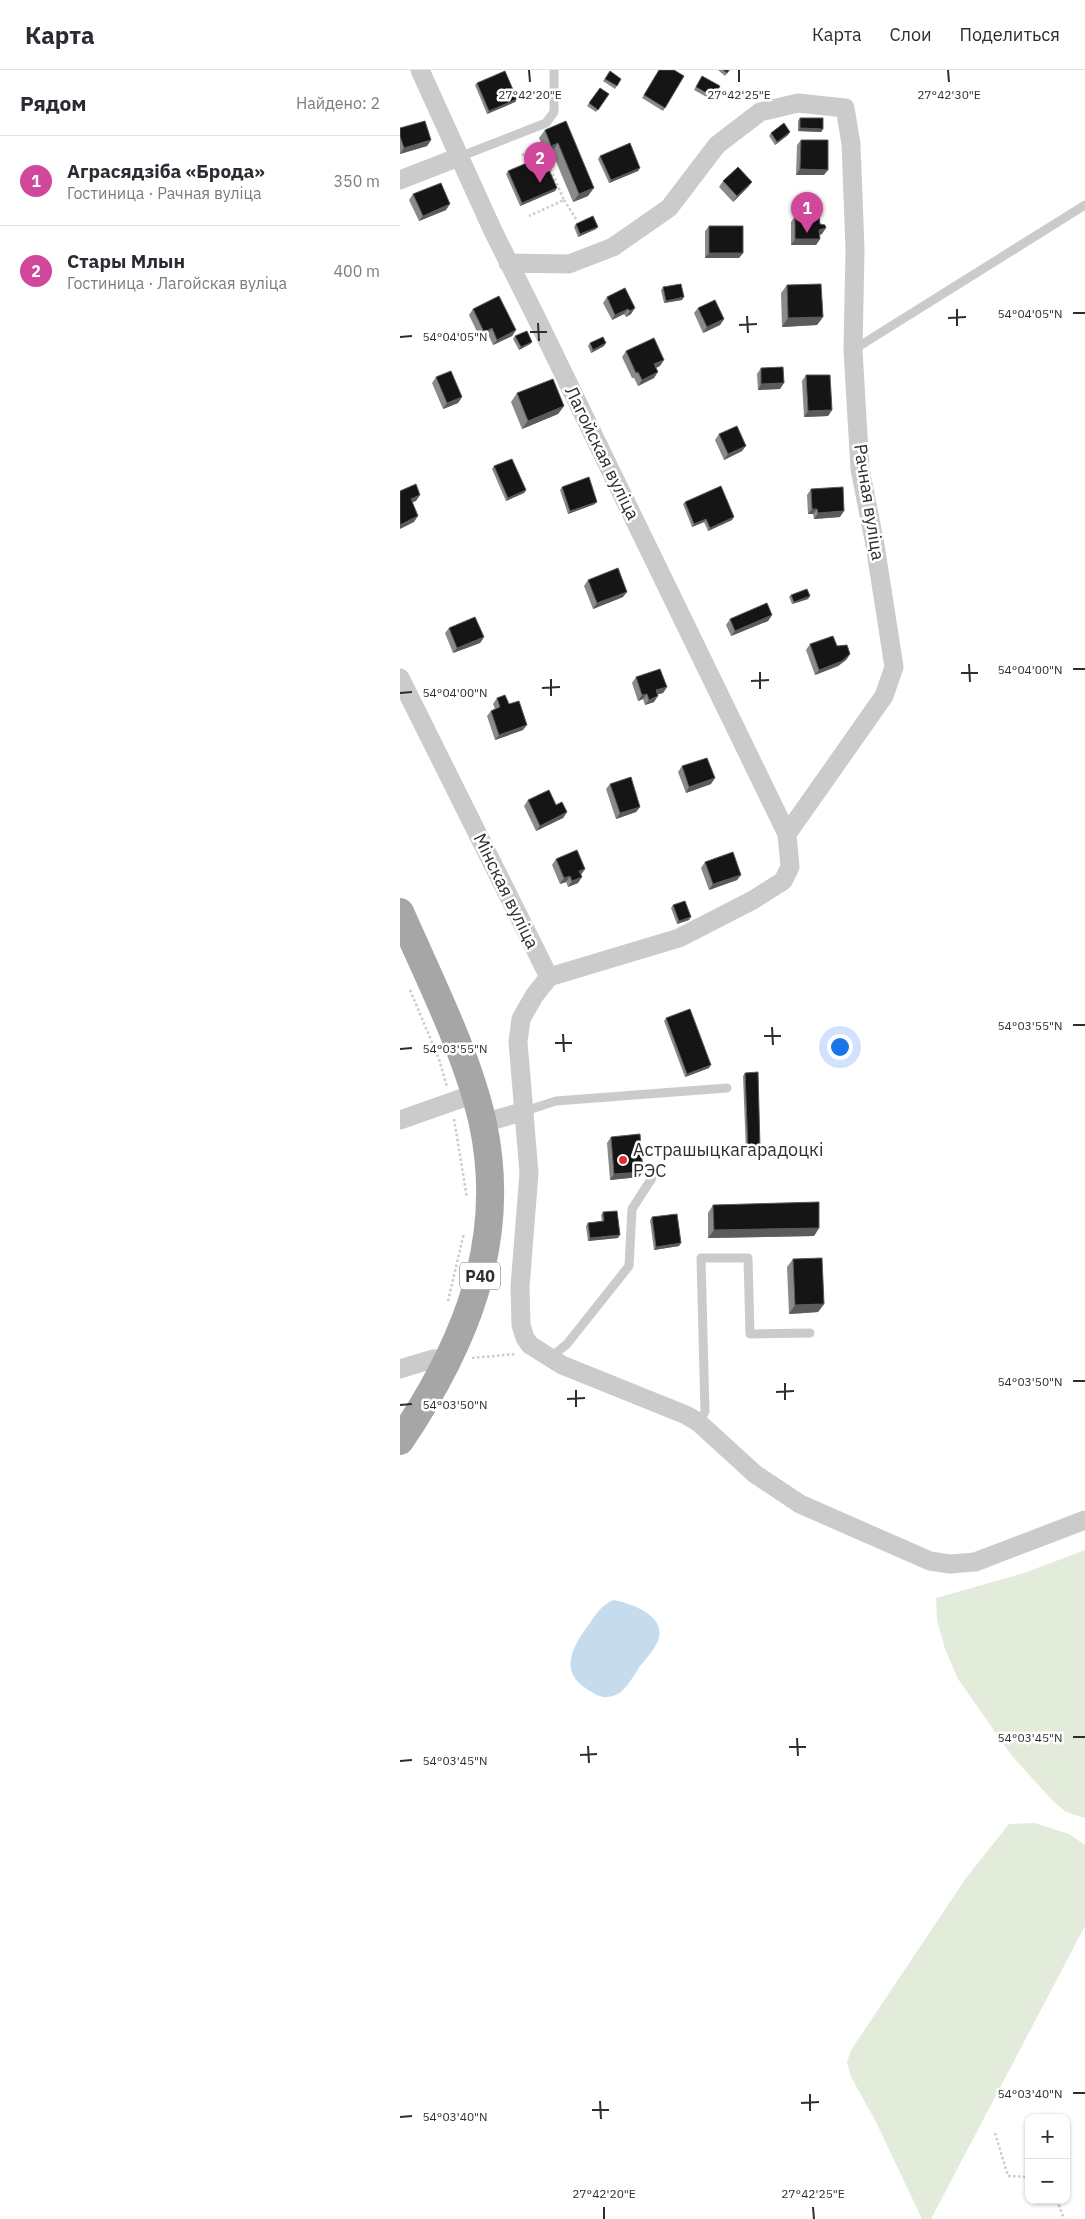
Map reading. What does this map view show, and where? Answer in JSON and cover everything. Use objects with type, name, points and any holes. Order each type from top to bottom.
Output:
[{"type":"main road","name":"Р40","points":[[400,912],[461,1054],[462,1098],[483,1123],[490,1168],[489,1226],[478,1286],[451,1358],[425,1405],[400,1441]]},
{"type":"street","name":"Лагойская вуліца","points":[[420,70],[508,263],[787,834]]},
{"type":"street","name":"Рачная вуліца","points":[[508,263],[570,264],[613,247],[668,208],[717,145],[760,112],[798,103],[845,108],[852,144],[853,350],[860,469],[875,545],[894,667],[884,696],[787,834]]},
{"type":"street","points":[[400,180],[459,157]]},
{"type":"street","name":"Мінская вуліца","points":[[400,678],[549,977]]},
{"type":"street","points":[[787,834],[790,866],[783,881],[753,900],[679,938],[549,977],[534,996],[521,1020],[518,1042],[529,1173],[520,1311],[525,1338],[530,1345],[544,1354],[584,1375],[675,1409],[698,1422],[755,1474],[800,1504],[930,1561],[950,1564],[975,1562],[1085,1520]]},
{"type":"street","points":[[400,1120],[462,1098]]},
{"type":"street","points":[[483,1123],[525,1111]]},
{"type":"street","points":[[400,1369],[433,1359],[451,1358]]},
{"type":"lane","points":[[459,157],[546,124],[554,112],[554,70]]},
{"type":"lane","points":[[853,350],[1085,205]]},
{"type":"lane","points":[[525,1111],[556,1101],[728,1088]]},
{"type":"lane","points":[[544,1354],[567,1344],[629,1266],[632,1209],[652,1178]]},
{"type":"lane","points":[[698,1422],[705,1412],[701,1258],[748,1258],[750,1334],[810,1333]]},
{"type":"path","points":[[522,155],[540,147],[564,200],[576,219]]},
{"type":"path","points":[[529,216],[564,200]]},
{"type":"path","points":[[407,983],[439,1059],[462,1098],[467,1200]]},
{"type":"path","points":[[446,1306],[465,1230]]},
{"type":"path","points":[[451,1358],[544,1354]]},
{"type":"path","points":[[995,2133],[1008,2176],[1025,2177]]},
{"type":"path","points":[[1058,2204],[1064,2219]]},
{"type":"green space","points":[[1085,1550],[1085,1818],[1066,1812],[1052,1800],[1012,1756],[958,1679],[945,1649],[937,1620],[936,1598],[1024,1573]]},
{"type":"green space","points":[[1035,1823],[1069,1834],[1085,1845],[1085,1926],[931,2219],[922,2219],[876,2122],[851,2077],[847,2062],[851,2050],[966,1878],[1009,1824]]},
{"type":"water","points":[[613,1600],[629,1604],[646,1612],[658,1624],[660,1632],[654,1648],[627,1686],[614,1696],[605,1697],[594,1694],[578,1682],[573,1675],[571,1660],[577,1643],[593,1619],[601,1608]]},
{"type":"building","points":[[659,70],[674,70],[684,76],[665,108],[644,95]]},
{"type":"building","points":[[505,71],[517,99],[489,111],[477,83]]},
{"type":"building","points":[[610,71],[621,79],[617,86],[605,79]]},
{"type":"building","points":[[702,76],[720,86],[714,97],[696,87]]},
{"type":"building","points":[[600,88],[609,94],[598,110],[589,103]]},
{"type":"building","points":[[800,118],[823,118],[823,129],[800,128]]},
{"type":"building","points":[[425,121],[431,140],[404,148],[400,136],[400,128]]},
{"type":"building","points":[[566,121],[594,188],[579,194],[558,143],[551,146],[545,130]]},
{"type":"building","points":[[784,123],[790,132],[777,142],[771,133]]},
{"type":"building","points":[[801,140],[828,140],[828,170],[800,169]]},
{"type":"building","points":[[630,143],[640,168],[611,180],[600,156]]},
{"type":"building","points":[[543,156],[557,188],[522,203],[508,171]]},
{"type":"building","points":[[738,167],[752,182],[737,196],[723,181]]},
{"type":"building","points":[[441,183],[450,204],[423,216],[413,194]]},
{"type":"building","points":[[593,216],[598,227],[580,234],[576,224]]},
{"type":"building","points":[[795,216],[819,216],[820,224],[825,225],[826,228],[819,230],[820,239],[795,239]]},
{"type":"building","points":[[709,226],[743,226],[743,253],[709,253]]},
{"type":"building","points":[[681,284],[684,297],[666,301],[663,287]]},
{"type":"building","points":[[821,284],[823,317],[788,318],[787,285]]},
{"type":"building","points":[[625,288],[635,308],[615,315],[607,297]]},
{"type":"building","points":[[499,296],[516,330],[497,340],[492,328],[484,332],[473,309]]},
{"type":"building","points":[[715,300],[724,319],[707,327],[698,308]]},
{"type":"building","points":[[527,331],[532,342],[521,347],[515,336]]},
{"type":"building","points":[[603,337],[606,343],[593,350],[590,343]]},
{"type":"building","points":[[654,338],[664,360],[654,364],[658,372],[642,380],[638,372],[636,373],[626,351]]},
{"type":"building","points":[[783,367],[784,383],[761,384],[761,368]]},
{"type":"building","points":[[451,371],[462,397],[447,403],[436,377]]},
{"type":"building","points":[[806,375],[830,375],[832,410],[808,411]]},
{"type":"building","points":[[553,379],[564,406],[528,421],[517,393]]},
{"type":"building","points":[[737,426],[746,446],[728,454],[719,434]]},
{"type":"building","points":[[512,459],[526,490],[508,498],[494,466]]},
{"type":"building","points":[[589,477],[597,502],[570,511],[562,487]]},
{"type":"building","points":[[416,484],[420,495],[411,499],[418,516],[400,525],[400,491]]},
{"type":"building","points":[[721,486],[734,517],[710,528],[706,519],[694,524],[685,502]]},
{"type":"building","points":[[843,487],[844,511],[818,513],[817,509],[812,509],[811,489]]},
{"type":"building","points":[[618,568],[627,592],[597,603],[588,580]]},
{"type":"building","points":[[807,589],[810,596],[794,602],[791,595]]},
{"type":"building","points":[[767,603],[772,615],[735,631],[730,619]]},
{"type":"building","points":[[475,617],[484,637],[457,648],[449,628]]},
{"type":"building","points":[[833,636],[837,646],[847,645],[850,654],[842,661],[819,670],[810,644]]},
{"type":"building","points":[[660,669],[667,687],[656,690],[658,696],[649,700],[647,694],[642,695],[636,677]]},
{"type":"building","points":[[505,695],[509,704],[519,701],[527,725],[499,735],[491,711],[500,707],[497,698]]},
{"type":"building","points":[[707,758],[715,778],[689,787],[682,766]]},
{"type":"building","points":[[631,777],[640,807],[620,813],[610,784]]},
{"type":"building","points":[[549,790],[556,805],[562,802],[567,812],[540,826],[528,800]]},
{"type":"building","points":[[577,850],[585,869],[579,871],[582,877],[572,881],[570,876],[564,878],[556,859]]},
{"type":"building","points":[[733,852],[741,875],[713,884],[705,862]]},
{"type":"building","points":[[685,901],[691,917],[679,921],[673,905]]},
{"type":"building","points":[[690,1009],[711,1065],[687,1074],[666,1018]]},
{"type":"building","points":[[758,1072],[760,1148],[748,1149],[745,1073]]},
{"type":"building","name":"Астрашыцкагарадоцкі РЭС","points":[[640,1134],[643,1172],[614,1174],[611,1137]]},
{"type":"building","points":[[819,1202],[819,1228],[714,1230],[713,1205]]},
{"type":"building","points":[[617,1211],[620,1235],[590,1238],[588,1223],[604,1221],[603,1212]]},
{"type":"building","points":[[677,1214],[681,1243],[656,1247],[652,1217]]},
{"type":"building","points":[[822,1258],[824,1304],[795,1305],[793,1259]]},
{"type":"place","name":"Стары Млын","points":[[540,183]]},
{"type":"place","name":"Аграсядзіба «Брода»","points":[[807,233]]},
{"type":"place","name":"Астрашыцкагарадоцкі РЭС","points":[[623,1160]]}]
